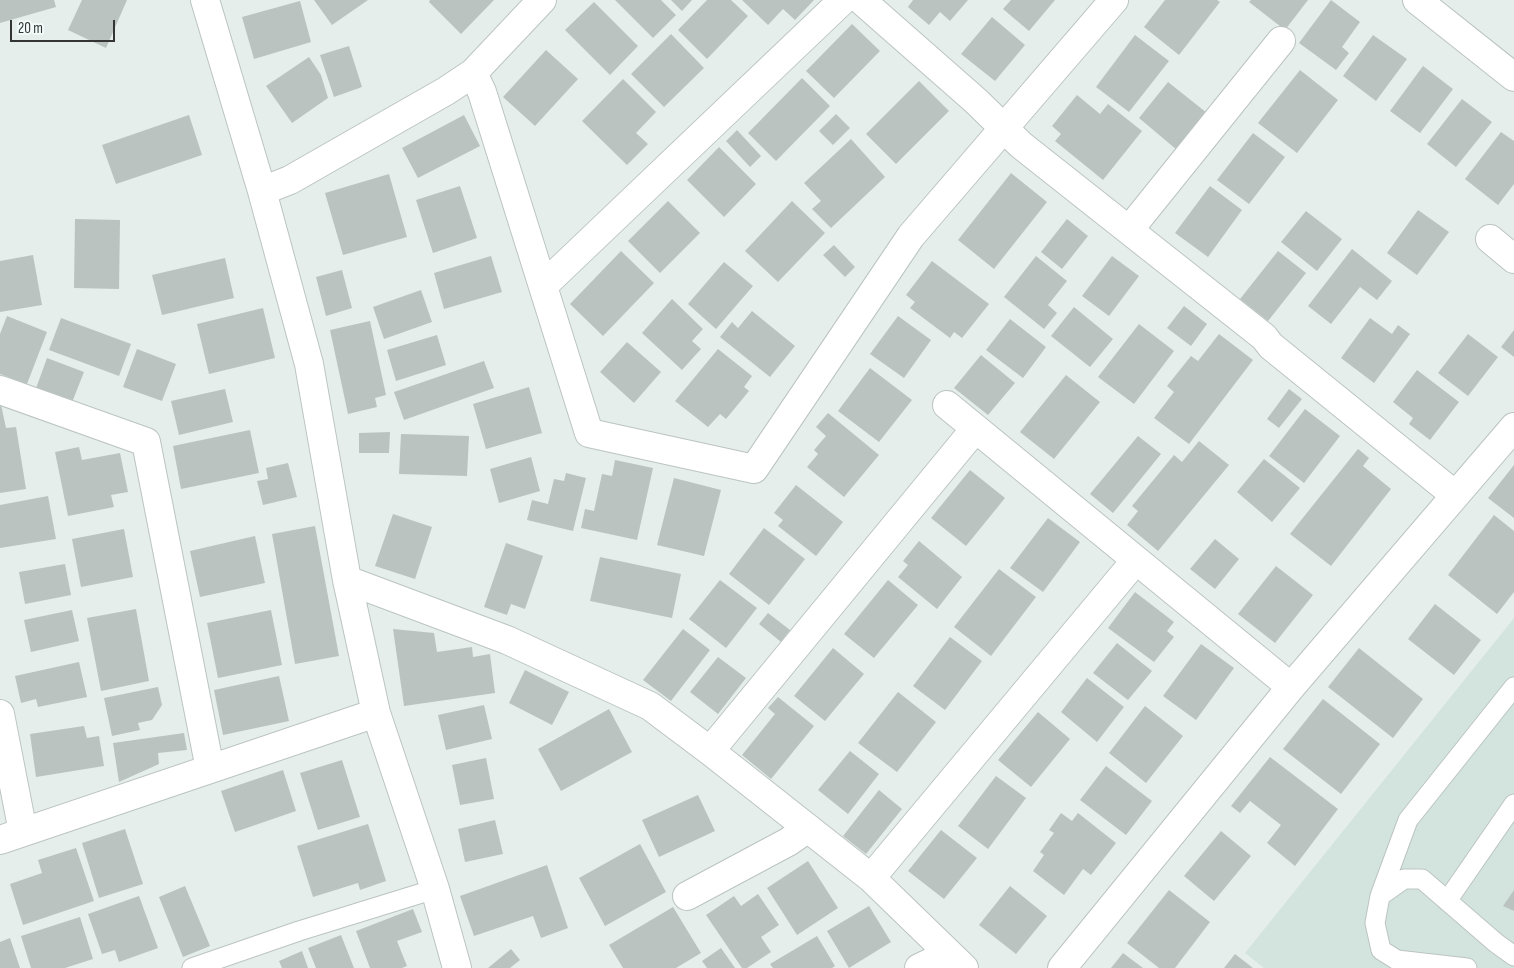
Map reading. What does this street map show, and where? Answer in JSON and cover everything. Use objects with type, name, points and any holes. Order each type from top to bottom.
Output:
[{"type":"street","points":[[205,0],[262,191],[309,364],[347,580],[376,713],[435,888],[457,968]]},
{"type":"street","points":[[262,191],[290,180],[446,91],[473,72],[542,0]]},
{"type":"street","points":[[544,285],[843,0]]},
{"type":"street","points":[[861,0],[976,101],[1021,145],[1264,337],[1271,346],[1455,494]]},
{"type":"street","points":[[473,72],[482,92],[589,433],[754,469],[911,236],[1114,0]]},
{"type":"street","points":[[1417,0],[1514,77]]},
{"type":"street","points":[[1129,230],[1281,41]]},
{"type":"street","points":[[1490,239],[1514,259]]},
{"type":"street","points":[[0,390],[146,442],[210,770]]},
{"type":"street","points":[[947,406],[1291,687]]},
{"type":"street","points":[[1062,968],[1291,687],[1514,427]]},
{"type":"street","points":[[710,751],[975,429]]},
{"type":"street","points":[[871,878],[1136,560]]},
{"type":"street","points":[[347,580],[507,640],[650,706],[871,878],[956,961]]},
{"type":"street","points":[[0,714],[12,836],[376,713]]},
{"type":"street","points":[[687,896],[788,842],[808,828]]},
{"type":"street","points":[[920,968],[956,961]]},
{"type":"lane","points":[[1467,968],[1397,960],[1381,950],[1375,924],[1380,896],[1408,820],[1514,687]]},
{"type":"lane","points":[[1448,901],[1514,804]]},
{"type":"lane","points":[[1380,896],[1404,879],[1422,878],[1496,943],[1514,956]]},
{"type":"lane","points":[[192,968],[299,931],[435,888]]},
{"type":"shaded area","points":[[1514,618],[1514,968],[1264,968],[1245,953]]},
{"type":"building","points":[[0,0],[54,0],[56,7],[0,23]]},
{"type":"building","points":[[82,0],[127,0],[106,48],[68,30]]},
{"type":"building","points":[[314,0],[368,0],[332,25]]},
{"type":"building","points":[[430,0],[494,0],[461,34],[429,2]]},
{"type":"building","points":[[615,0],[661,0],[676,15],[653,38]]},
{"type":"building","points":[[671,0],[692,0],[682,11]]},
{"type":"building","points":[[707,0],[731,0],[748,16],[707,59],[678,30]]},
{"type":"building","points":[[742,0],[814,0],[795,20],[783,9],[768,25]]},
{"type":"building","points":[[913,0],[968,0],[950,21],[940,12],[929,25],[908,7]]},
{"type":"building","points":[[1011,0],[1055,0],[1029,31],[1003,9]]},
{"type":"building","points":[[1165,0],[1217,0],[1220,2],[1179,55],[1144,27]]},
{"type":"building","points":[[1251,0],[1308,0],[1285,30],[1249,2]]},
{"type":"building","points":[[1331,0],[1360,22],[1342,47],[1349,53],[1336,70],[1299,43]]},
{"type":"building","points":[[300,1],[311,42],[254,59],[242,17]]},
{"type":"building","points":[[594,2],[638,46],[610,75],[565,30]]},
{"type":"building","points":[[992,17],[1025,45],[995,81],[961,54]]},
{"type":"building","points":[[852,24],[880,51],[834,98],[806,71]]},
{"type":"building","points":[[671,34],[704,68],[664,107],[631,74]]},
{"type":"building","points":[[1135,35],[1169,61],[1129,112],[1096,87]]},
{"type":"building","points":[[1373,35],[1407,59],[1376,101],[1343,76]]},
{"type":"building","points":[[349,46],[362,87],[334,97],[320,55]]},
{"type":"building","points":[[546,50],[578,79],[535,126],[503,97]]},
{"type":"building","points":[[309,57],[321,75],[328,98],[292,123],[266,86]]},
{"type":"building","points":[[1423,66],[1453,89],[1420,133],[1390,111]]},
{"type":"building","points":[[1300,70],[1338,100],[1297,153],[1258,123]]},
{"type":"building","points":[[802,78],[830,106],[776,161],[748,133]]},
{"type":"building","points":[[623,79],[656,112],[636,133],[648,144],[627,165],[582,121]]},
{"type":"building","points":[[919,81],[949,111],[896,164],[866,134]]},
{"type":"building","points":[[1168,82],[1207,113],[1177,150],[1139,118]]},
{"type":"building","points":[[1077,95],[1100,114],[1108,104],[1142,131],[1103,180],[1055,141],[1061,134],[1052,126]]},
{"type":"building","points":[[1462,99],[1492,122],[1456,167],[1427,144]]},
{"type":"building","points":[[836,114],[850,128],[833,145],[819,131]]},
{"type":"building","points":[[189,115],[202,155],[116,184],[102,145]]},
{"type":"building","points":[[464,115],[480,146],[418,178],[402,148]]},
{"type":"building","points":[[737,130],[761,156],[750,167],[726,141]]},
{"type":"building","points":[[1501,132],[1514,141],[1514,184],[1498,205],[1465,179]]},
{"type":"building","points":[[1253,133],[1285,157],[1249,204],[1217,180]]},
{"type":"building","points":[[851,139],[885,177],[831,228],[812,209],[821,201],[804,183]]},
{"type":"building","points":[[719,147],[756,184],[724,217],[687,180]]},
{"type":"building","points":[[1011,173],[1047,202],[994,269],[958,240]]},
{"type":"building","points":[[389,174],[407,237],[343,255],[325,193]]},
{"type":"building","points":[[460,186],[477,238],[433,253],[416,200]]},
{"type":"building","points":[[1210,186],[1242,210],[1208,257],[1175,233]]},
{"type":"building","points":[[668,201],[700,233],[660,273],[628,241]]},
{"type":"building","points":[[792,201],[825,233],[778,282],[745,251]]},
{"type":"building","points":[[1418,210],[1449,232],[1417,275],[1387,253]]},
{"type":"building","points":[[1306,211],[1342,239],[1317,271],[1281,242]]},
{"type":"building","points":[[75,219],[120,220],[119,289],[74,288]]},
{"type":"building","points":[[1067,219],[1088,236],[1062,269],[1041,252]]},
{"type":"building","points":[[834,245],[855,267],[845,277],[823,255]]},
{"type":"building","points":[[1352,249],[1392,281],[1377,300],[1360,287],[1331,324],[1308,306]]},
{"type":"building","points":[[621,251],[654,283],[603,336],[570,304]]},
{"type":"building","points":[[1278,251],[1306,273],[1268,321],[1240,299]]},
{"type":"building","points":[[33,255],[42,305],[0,312],[0,261]]},
{"type":"building","points":[[491,256],[502,292],[444,309],[434,273]]},
{"type":"building","points":[[1036,256],[1067,281],[1048,305],[1057,313],[1044,329],[1004,297]]},
{"type":"building","points":[[1112,256],[1139,276],[1109,316],[1082,296]]},
{"type":"building","points":[[225,258],[234,298],[162,315],[152,275]]},
{"type":"building","points":[[932,261],[989,304],[962,338],[954,332],[950,338],[910,308],[915,302],[906,295]]},
{"type":"building","points":[[724,262],[753,286],[716,329],[688,304]]},
{"type":"building","points":[[342,270],[352,308],[326,316],[316,277]]},
{"type":"building","points":[[421,290],[432,322],[384,339],[373,307]]},
{"type":"building","points":[[672,299],[703,329],[692,341],[701,349],[682,370],[642,333]]},
{"type":"building","points":[[1184,306],[1207,324],[1191,346],[1167,328]]},
{"type":"building","points":[[1074,307],[1113,339],[1090,367],[1051,336]]},
{"type":"building","points":[[263,308],[275,358],[209,374],[197,324]]},
{"type":"building","points":[[752,311],[795,346],[770,377],[720,337],[732,322],[738,328]]},
{"type":"building","points":[[7,316],[47,332],[27,384],[0,374],[0,334]]},
{"type":"building","points":[[898,316],[931,340],[904,378],[870,354]]},
{"type":"building","points":[[61,318],[131,344],[119,376],[49,350]]},
{"type":"building","points":[[1370,318],[1392,334],[1398,325],[1410,334],[1374,383],[1341,358]]},
{"type":"building","points":[[1010,319],[1046,347],[1023,378],[986,350]]},
{"type":"building","points":[[370,321],[386,395],[375,398],[377,407],[348,414],[330,330]]},
{"type":"building","points":[[1139,324],[1174,351],[1134,404],[1098,377]]},
{"type":"building","points":[[1514,330],[1514,357],[1501,347]]},
{"type":"building","points":[[1219,334],[1253,360],[1189,444],[1154,418],[1174,392],[1167,386],[1191,356],[1198,361]]},
{"type":"building","points":[[1468,334],[1498,357],[1468,396],[1438,373]]},
{"type":"building","points":[[437,335],[446,365],[396,381],[387,350]]},
{"type":"building","points":[[627,342],[661,372],[634,403],[600,372]]},
{"type":"building","points":[[137,349],[176,364],[162,401],[123,387]]},
{"type":"building","points":[[718,349],[752,376],[744,387],[749,391],[726,419],[720,414],[708,427],[675,401]]},
{"type":"building","points":[[981,355],[1015,383],[988,415],[954,388]]},
{"type":"building","points":[[47,358],[84,372],[71,405],[35,391]]},
{"type":"building","points":[[484,361],[494,388],[404,420],[394,392]]},
{"type":"building","points":[[870,368],[912,400],[879,442],[838,411]]},
{"type":"building","points":[[1417,370],[1459,402],[1430,440],[1409,424],[1413,418],[1393,402]]},
{"type":"building","points":[[1066,375],[1100,402],[1054,459],[1020,432]]},
{"type":"building","points":[[529,387],[542,433],[486,449],[473,404]]},
{"type":"building","points":[[225,389],[233,422],[179,435],[171,401]]},
{"type":"building","points":[[1289,389],[1302,399],[1279,428],[1267,419]]},
{"type":"building","points":[[0,400],[6,428],[16,427],[26,489],[0,493]]},
{"type":"building","points":[[1305,409],[1340,436],[1304,483],[1269,456]]},
{"type":"building","points":[[828,413],[879,455],[844,497],[807,467],[818,454],[814,450],[826,436],[816,427]]},
{"type":"building","points":[[250,430],[259,473],[181,489],[173,446]]},
{"type":"building","points":[[390,432],[389,453],[359,453],[359,433]]},
{"type":"building","points":[[401,434],[469,436],[467,476],[399,474]]},
{"type":"building","points":[[1138,436],[1161,454],[1113,513],[1090,494]]},
{"type":"building","points":[[1199,441],[1229,465],[1158,551],[1127,525],[1138,511],[1132,506],[1174,455],[1182,462]]},
{"type":"building","points":[[79,447],[82,460],[120,453],[128,492],[111,495],[114,507],[68,516],[55,452]]},
{"type":"building","points":[[1358,449],[1369,458],[1363,466],[1391,489],[1331,566],[1290,534]]},
{"type":"building","points":[[531,457],[540,491],[499,503],[490,469]]},
{"type":"building","points":[[1264,459],[1300,488],[1272,522],[1237,492]]},
{"type":"building","points":[[615,460],[653,468],[637,540],[581,528],[585,509],[594,511],[602,474],[612,476]]},
{"type":"building","points":[[288,463],[297,497],[263,505],[257,481],[268,479],[266,468]]},
{"type":"building","points":[[1514,465],[1514,518],[1488,498]]},
{"type":"building","points":[[970,470],[1005,498],[966,546],[931,518]]},
{"type":"building","points":[[566,473],[586,478],[573,531],[527,520],[532,500],[548,504],[554,479],[564,481]]},
{"type":"building","points":[[674,478],[721,490],[704,556],[657,545]]},
{"type":"building","points":[[796,485],[843,522],[816,556],[778,526],[783,520],[774,513]]},
{"type":"building","points":[[48,496],[56,539],[0,548],[0,505]]},
{"type":"building","points":[[393,514],[432,527],[415,579],[375,566]]},
{"type":"building","points":[[1494,515],[1514,531],[1514,592],[1497,614],[1448,575]]},
{"type":"building","points":[[1048,518],[1080,542],[1043,592],[1010,568]]},
{"type":"building","points":[[315,526],[339,656],[295,664],[272,534]]},
{"type":"building","points":[[764,528],[805,559],[769,605],[729,574]]},
{"type":"building","points":[[124,529],[133,577],[81,587],[72,539]]},
{"type":"building","points":[[255,536],[265,583],[200,597],[190,551]]},
{"type":"building","points":[[1215,539],[1239,559],[1215,589],[1190,569]]},
{"type":"building","points":[[919,541],[962,577],[937,609],[898,577],[908,565],[903,561]]},
{"type":"building","points":[[506,543],[543,556],[525,609],[511,604],[507,615],[484,607]]},
{"type":"building","points":[[600,557],[681,574],[672,618],[590,601]]},
{"type":"building","points":[[65,564],[71,595],[25,604],[19,572]]},
{"type":"building","points":[[1276,566],[1313,595],[1275,643],[1238,614]]},
{"type":"building","points":[[999,569],[1036,597],[991,656],[954,627]]},
{"type":"building","points":[[720,580],[757,608],[726,648],[689,619]]},
{"type":"building","points":[[888,580],[918,605],[874,658],[844,634]]},
{"type":"building","points":[[1135,592],[1174,622],[1167,631],[1174,637],[1154,662],[1108,628]]},
{"type":"building","points":[[1435,604],[1481,640],[1454,675],[1408,639]]},
{"type":"building","points":[[136,609],[149,681],[101,691],[87,618]]},
{"type":"building","points":[[72,610],[79,641],[31,652],[24,620]]},
{"type":"building","points":[[271,610],[282,665],[218,678],[207,623]]},
{"type":"building","points":[[768,613],[790,630],[781,642],[759,624]]},
{"type":"building","points":[[393,629],[434,633],[437,652],[472,647],[473,657],[490,654],[495,693],[404,706]]},
{"type":"building","points":[[683,629],[710,650],[671,701],[643,680]]},
{"type":"building","points":[[950,637],[982,661],[945,710],[913,686]]},
{"type":"building","points":[[1117,643],[1152,671],[1128,700],[1093,673]]},
{"type":"building","points":[[1201,644],[1234,668],[1196,720],[1163,696]]},
{"type":"building","points":[[833,648],[864,674],[825,721],[794,696]]},
{"type":"building","points":[[1359,648],[1423,699],[1393,738],[1328,687]]},
{"type":"building","points":[[718,657],[746,678],[718,714],[690,692]]},
{"type":"building","points":[[79,662],[87,697],[38,707],[36,699],[21,703],[15,676]]},
{"type":"building","points":[[525,670],[569,692],[552,725],[509,703]]},
{"type":"building","points":[[279,676],[289,721],[223,735],[214,690]]},
{"type":"building","points":[[1087,678],[1124,707],[1097,742],[1061,712]]},
{"type":"building","points":[[158,687],[162,705],[152,720],[138,723],[140,730],[112,736],[104,698]]},
{"type":"building","points":[[898,692],[936,722],[897,772],[858,743]]},
{"type":"building","points":[[778,697],[814,726],[771,779],[742,755],[775,714],[768,708]]},
{"type":"building","points":[[1323,699],[1380,744],[1341,794],[1283,749]]},
{"type":"building","points":[[484,705],[492,739],[446,750],[438,715]]},
{"type":"building","points":[[1145,706],[1183,736],[1146,783],[1109,753]]},
{"type":"building","points":[[609,709],[632,752],[561,791],[538,749]]},
{"type":"building","points":[[1038,712],[1070,739],[1031,787],[998,760]]},
{"type":"building","points":[[84,726],[87,738],[99,736],[104,766],[36,777],[30,734]]},
{"type":"building","points":[[184,733],[187,750],[158,753],[159,764],[119,782],[113,743]]},
{"type":"building","points":[[850,751],[879,774],[848,814],[818,790]]},
{"type":"building","points":[[1270,757],[1338,809],[1295,866],[1267,843],[1281,825],[1250,801],[1240,813],[1231,806]]},
{"type":"building","points":[[486,758],[494,799],[460,805],[452,765]]},
{"type":"building","points":[[342,760],[360,817],[318,830],[300,773]]},
{"type":"building","points":[[1106,766],[1152,801],[1126,835],[1080,800]]},
{"type":"building","points":[[283,770],[296,811],[235,832],[221,791]]},
{"type":"building","points":[[996,776],[1026,798],[988,849],[958,826]]},
{"type":"building","points":[[879,790],[902,809],[866,854],[843,836]]},
{"type":"building","points":[[698,795],[715,831],[659,857],[642,820]]},
{"type":"building","points":[[1061,813],[1072,821],[1078,813],[1116,843],[1091,875],[1083,869],[1064,895],[1033,871],[1044,855],[1040,852],[1054,833],[1049,830]]},
{"type":"building","points":[[495,820],[503,854],[465,862],[458,829]]},
{"type":"building","points":[[368,824],[386,881],[360,890],[358,883],[313,897],[297,846]]},
{"type":"building","points":[[125,829],[143,884],[99,898],[82,843]]},
{"type":"building","points":[[941,830],[977,858],[944,899],[908,871]]},
{"type":"building","points":[[1221,831],[1251,856],[1214,901],[1184,876]]},
{"type":"building","points":[[640,844],[666,892],[605,926],[579,878]]},
{"type":"building","points":[[76,848],[94,901],[23,925],[10,884],[42,873],[38,860]]},
{"type":"building","points":[[808,861],[838,908],[797,935],[767,888]]},
{"type":"building","points":[[547,865],[568,928],[541,938],[533,916],[474,936],[460,896]]},
{"type":"building","points":[[185,886],[210,946],[183,957],[159,897]]},
{"type":"building","points":[[1010,886],[1047,916],[1016,954],[979,925]]},
{"type":"building","points":[[1169,890],[1210,922],[1175,968],[1159,968],[1127,943]]},
{"type":"building","points":[[1514,890],[1514,911],[1503,906]]},
{"type":"building","points":[[758,894],[779,925],[761,937],[771,952],[747,968],[742,968],[706,915],[734,896],[741,906]]},
{"type":"building","points":[[139,896],[158,948],[119,962],[115,950],[102,954],[88,914]]},
{"type":"building","points":[[869,906],[891,942],[849,968],[827,931]]},
{"type":"building","points":[[673,907],[701,953],[676,968],[623,968],[609,945]]},
{"type":"building","points":[[413,909],[422,932],[397,941],[407,966],[402,968],[370,968],[356,931]]},
{"type":"building","points":[[80,917],[93,959],[65,968],[31,968],[21,936]]},
{"type":"building","points":[[341,935],[354,968],[316,968],[308,948]]},
{"type":"building","points":[[817,936],[835,966],[832,968],[773,968],[770,964]]},
{"type":"building","points":[[10,938],[20,968],[0,968],[0,942]]},
{"type":"building","points":[[721,948],[735,968],[707,968],[702,961]]},
{"type":"building","points":[[511,949],[520,960],[510,968],[488,968]]},
{"type":"building","points":[[302,951],[308,968],[282,968],[279,961]]},
{"type":"building","points":[[1123,953],[1143,968],[1111,968]]},
{"type":"building","points":[[1235,954],[1253,968],[1224,968]]}]
